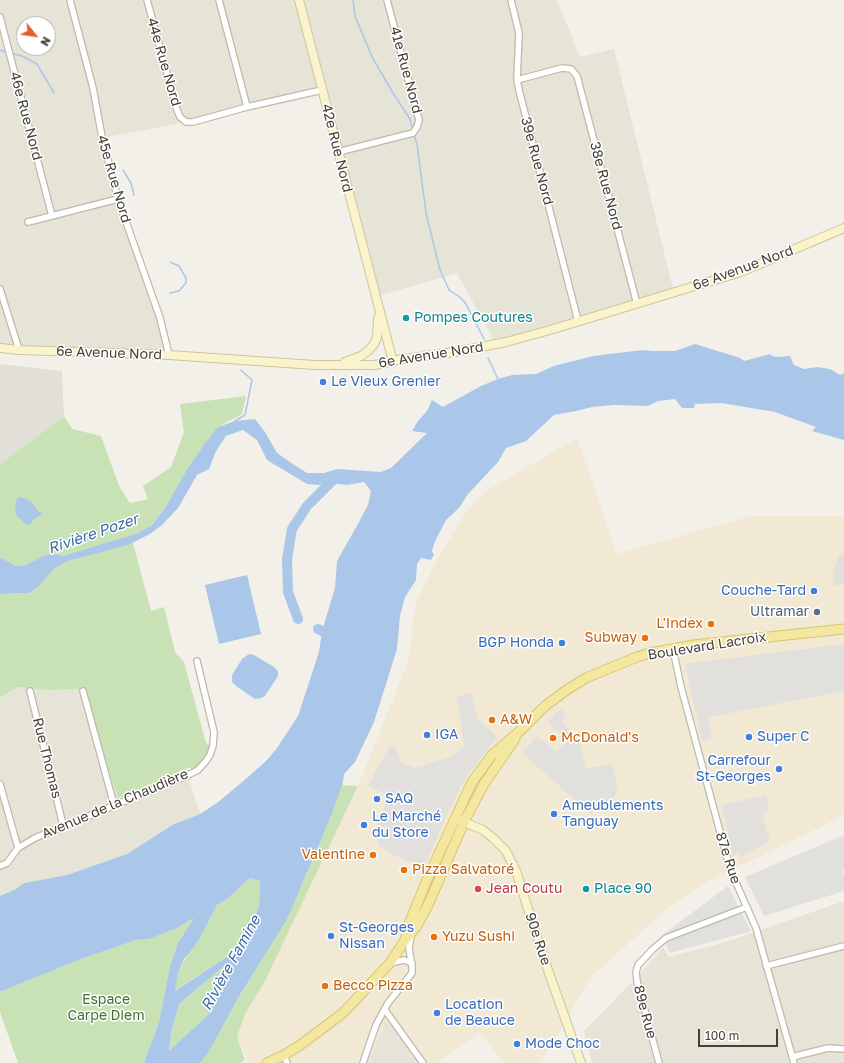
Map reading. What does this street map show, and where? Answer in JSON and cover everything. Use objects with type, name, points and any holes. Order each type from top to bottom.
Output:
[{"type":"main road","name":"42e Rue Nord","points":[[299,0],[375,297],[395,361]]},
{"type":"main road","name":"6e Avenue Nord","points":[[0,348],[19,350],[169,355],[315,365],[374,365],[506,342],[637,304],[741,272],[844,228]]},
{"type":"main road","name":"42e Rue Nord","points":[[334,365],[361,356],[374,344],[378,331],[378,315],[375,297]]},
{"type":"main road","name":"Boulevard Lacroix","points":[[405,940],[414,911],[472,782],[492,755],[521,730],[545,706],[568,689],[588,677],[637,657],[673,649],[765,636],[844,629]]},
{"type":"main road","name":"Boulevard Lacroix","points":[[267,1063],[286,1059],[343,1013],[390,963],[428,905],[464,822],[484,784],[521,730]]},
{"type":"main road","name":"90e Rue","points":[[455,818],[483,830],[493,838],[506,852],[516,871],[544,959],[581,1063]]},
{"type":"street","name":"45e Rue Nord","points":[[70,0],[93,88],[102,138],[118,199],[160,318],[169,355]]},
{"type":"street","name":"44e Rue Nord","points":[[147,0],[180,117],[186,122],[194,122],[247,107]]},
{"type":"street","points":[[219,0],[247,107],[322,90]]},
{"type":"street","name":"41e Rue Nord","points":[[338,152],[413,133],[418,128],[419,120],[387,0]]},
{"type":"street","name":"39e Rue Nord","points":[[511,0],[519,33],[517,80],[523,111],[546,194],[578,321]]},
{"type":"street","name":"46e Rue Nord","points":[[0,17],[52,216]]},
{"type":"street","name":"38e Rue Nord","points":[[517,80],[562,68],[571,69],[577,76],[637,304]]},
{"type":"street","points":[[28,222],[118,199]]},
{"type":"street","points":[[0,289],[19,350]]},
{"type":"street","name":"87e Rue","points":[[673,649],[681,688],[730,869],[756,928],[793,1060]]},
{"type":"street","name":"Avenue de la Chaudière","points":[[0,866],[7,863],[18,848],[35,838],[198,770],[210,755],[213,746],[214,732],[197,661]]},
{"type":"street","name":"Rue Thomas","points":[[30,691],[63,826]]},
{"type":"street","points":[[83,691],[114,805]]},
{"type":"street","points":[[0,784],[18,848]]},
{"type":"street","name":"89e Rue","points":[[659,1063],[637,981],[636,972],[638,965],[666,938],[747,907]]},
{"type":"street","points":[[363,1063],[376,1025],[394,994],[412,974],[412,963],[409,948],[411,933]]},
{"type":"street","points":[[766,966],[844,946]]},
{"type":"street","points":[[390,963],[404,960],[412,963]]},
{"type":"street","points":[[385,1010],[423,1063]]},
{"type":"street","points":[[793,1060],[828,1048],[844,1048]]},
{"type":"shaded area","points":[[0,0],[557,0],[580,57],[614,49],[674,293],[550,330],[493,339],[457,273],[375,297],[322,90],[186,122],[102,138],[118,199],[160,318],[169,355],[0,348]]},
{"type":"shaded area","points":[[0,364],[62,371],[64,416],[0,464]]},
{"type":"shaded area","points":[[577,438],[617,554],[751,516],[844,516],[844,814],[829,823],[707,882],[668,908],[591,977],[541,1063],[504,1063],[480,1032],[436,1063],[424,1063],[401,1031],[385,1022],[368,1063],[249,1063],[237,1038],[246,1012],[265,981],[358,786],[408,662],[416,602],[440,554],[468,509],[486,491]]},
{"type":"shaded area","points":[[844,552],[844,585],[834,585],[833,572],[838,557]]},
{"type":"shaded area","points":[[844,644],[844,691],[709,717],[711,739],[702,741],[685,664]]},
{"type":"shaded area","points":[[18,687],[49,690],[82,689],[168,775],[186,770],[200,814],[174,824],[127,854],[67,875],[24,883],[16,889],[0,896],[0,699]]},
{"type":"shaded area","points":[[472,693],[477,718],[497,737],[466,777],[447,814],[424,868],[394,855],[379,846],[374,832],[389,796],[368,786],[390,745],[396,748],[401,763],[415,768],[450,757],[464,747],[457,697]]},
{"type":"shaded area","points":[[561,709],[566,716],[561,722],[580,739],[586,769],[609,764],[613,766],[618,792],[590,813],[522,753],[537,736],[557,752],[567,741],[565,739],[566,737],[556,729],[555,730],[548,722],[553,718],[553,715]]},
{"type":"shaded area","points":[[767,795],[768,811],[762,815],[770,841],[741,857],[739,852],[733,857],[722,805]]},
{"type":"shaded area","points":[[844,835],[844,869],[842,871],[844,877],[844,891],[764,916],[745,877]]},
{"type":"shaded area","points":[[728,886],[751,931],[670,953],[661,936]]},
{"type":"shaded area","points":[[844,901],[844,1063],[592,1063],[584,1031],[640,974],[663,947],[669,957],[723,943]]},
{"type":"shaded area","points":[[385,1022],[401,1031],[424,1063],[368,1063]]},
{"type":"green space","points":[[246,396],[242,414],[218,427],[165,508],[152,525],[133,535],[63,556],[56,554],[46,555],[25,565],[16,566],[0,557],[0,464],[64,416],[72,429],[101,436],[119,486],[130,503],[148,499],[143,486],[171,467],[184,432],[180,404]]},
{"type":"green space","points":[[133,543],[151,611],[164,607],[175,652],[184,662],[206,743],[213,746],[210,755],[192,773],[190,767],[118,798],[82,689],[49,690],[18,687],[0,699],[0,594],[29,593],[54,569],[68,561]]},
{"type":"green space","points":[[342,785],[358,786],[265,981],[246,1012],[237,1037],[245,1060],[240,1063],[199,1063],[269,948],[301,886]]},
{"type":"green space","points":[[250,878],[260,881],[259,905],[252,925],[236,951],[174,991],[178,973],[185,959],[193,949],[217,905],[227,899]]},
{"type":"green space","name":"Espace Carpe Diem","points":[[195,917],[178,943],[170,966],[159,1022],[144,1063],[18,1063],[0,1012],[0,992],[81,959],[136,940],[149,939],[175,929]]},
{"type":"green space","points":[[224,966],[230,971],[211,1012],[169,1051],[171,1033],[179,1004]]},
{"type":"water","name":"Rivière Famine","points":[[695,344],[740,358],[744,361],[770,354],[772,356],[779,357],[790,356],[794,365],[804,369],[817,367],[830,369],[840,375],[844,373],[844,440],[812,431],[816,427],[775,412],[721,403],[695,404],[694,408],[682,408],[675,399],[658,401],[648,406],[614,405],[592,407],[554,415],[526,441],[506,448],[498,462],[468,494],[459,508],[446,520],[435,541],[432,551],[434,555],[431,560],[421,558],[417,564],[416,580],[405,597],[400,616],[397,649],[374,722],[355,762],[344,774],[343,782],[331,816],[287,919],[237,1000],[209,1051],[200,1063],[144,1063],[159,1022],[170,966],[178,943],[194,918],[175,929],[149,939],[136,940],[81,959],[0,992],[0,896],[16,889],[24,883],[67,875],[127,854],[174,824],[200,814],[217,803],[267,760],[277,748],[298,716],[319,652],[322,631],[335,588],[337,561],[368,505],[371,491],[364,482],[347,485],[331,483],[318,485],[307,484],[267,460],[257,440],[243,430],[226,436],[216,451],[209,469],[197,475],[178,508],[162,525],[150,534],[128,545],[68,561],[54,569],[39,586],[29,593],[0,594],[0,557],[16,566],[25,565],[46,555],[56,554],[63,556],[135,534],[152,525],[165,508],[188,468],[206,442],[218,427],[235,421],[255,419],[265,432],[277,453],[307,473],[324,473],[337,469],[381,472],[391,468],[427,433],[412,431],[427,411],[432,400],[443,407],[481,386],[498,379],[512,375],[536,374],[554,366],[593,356],[643,350],[675,351]],"holes":[[[250,878],[260,881],[259,905],[252,925],[236,951],[175,991],[178,973],[184,959],[193,949],[201,936],[217,905],[227,899]],[[224,966],[230,971],[211,1012],[169,1051],[171,1033],[179,1004]]]},
{"type":"water","points":[[18,497],[31,501],[38,511],[43,514],[34,519],[30,525],[26,524],[16,515],[15,504]]},
{"type":"water","points":[[247,575],[261,634],[219,644],[205,585]]},
{"type":"water","points":[[249,654],[254,655],[278,671],[278,676],[265,696],[261,698],[255,699],[232,682],[232,675],[242,659]]},
{"type":"waterway","points":[[353,0],[355,16],[372,57],[410,119],[413,130]]},
{"type":"waterway","points":[[0,50],[5,52]]},
{"type":"waterway","points":[[14,54],[22,56],[37,64],[54,93]]},
{"type":"waterway","points":[[414,134],[417,144],[426,213],[440,270],[449,290],[461,298],[466,304],[484,339]]},
{"type":"waterway","points":[[123,170],[131,183],[134,195]]},
{"type":"waterway","points":[[170,262],[179,266],[186,278],[186,283],[179,291],[170,293]]},
{"type":"waterway","points":[[488,358],[498,379]]},
{"type":"waterway","points":[[235,421],[245,415],[252,380],[241,370]]},
{"type":"waterway","points":[[298,619],[288,592],[287,559],[292,529],[307,506],[335,478]]},
{"type":"waterway","points":[[318,629],[322,631]]},
{"type":"place","name":"Pompes Coutures","points":[[406,318]]},
{"type":"place","name":"Le Vieux Grenier","points":[[323,382]]},
{"type":"place","name":"Couche-Tard","points":[[814,591]]},
{"type":"place","name":"Ultramar","points":[[817,612]]},
{"type":"place","name":"L'Index","points":[[711,624]]},
{"type":"place","name":"Subway","points":[[645,638]]},
{"type":"place","name":"BGP Honda","points":[[562,643]]},
{"type":"place","name":"A&W","points":[[492,720]]},
{"type":"place","name":"IGA","points":[[427,735]]},
{"type":"place","name":"Super C","points":[[749,737]]},
{"type":"place","name":"McDonald's","points":[[553,738]]},
{"type":"place","name":"Carrefour St-Georges","points":[[779,769]]},
{"type":"place","name":"SAQ","points":[[377,799]]},
{"type":"place","name":"Ameublements Tanguay","points":[[554,814]]},
{"type":"place","name":"Le Marché du Store","points":[[364,825]]},
{"type":"place","name":"Valentine","points":[[373,855]]},
{"type":"place","name":"Pizza Salvatoré","points":[[404,870]]},
{"type":"place","name":"Jean Coutu","points":[[478,889]]},
{"type":"place","name":"Place 90","points":[[586,889]]},
{"type":"place","name":"St-Georges Nissan","points":[[331,936]]},
{"type":"place","name":"Yuzu Sushi","points":[[434,937]]},
{"type":"place","name":"Becco Pizza","points":[[325,986]]},
{"type":"place","name":"Location de Beauce","points":[[437,1013]]},
{"type":"place","name":"Mode Choc","points":[[517,1044]]},
{"type":"water label","name":"Rivière Pozer","points":[[93,534]]}]
